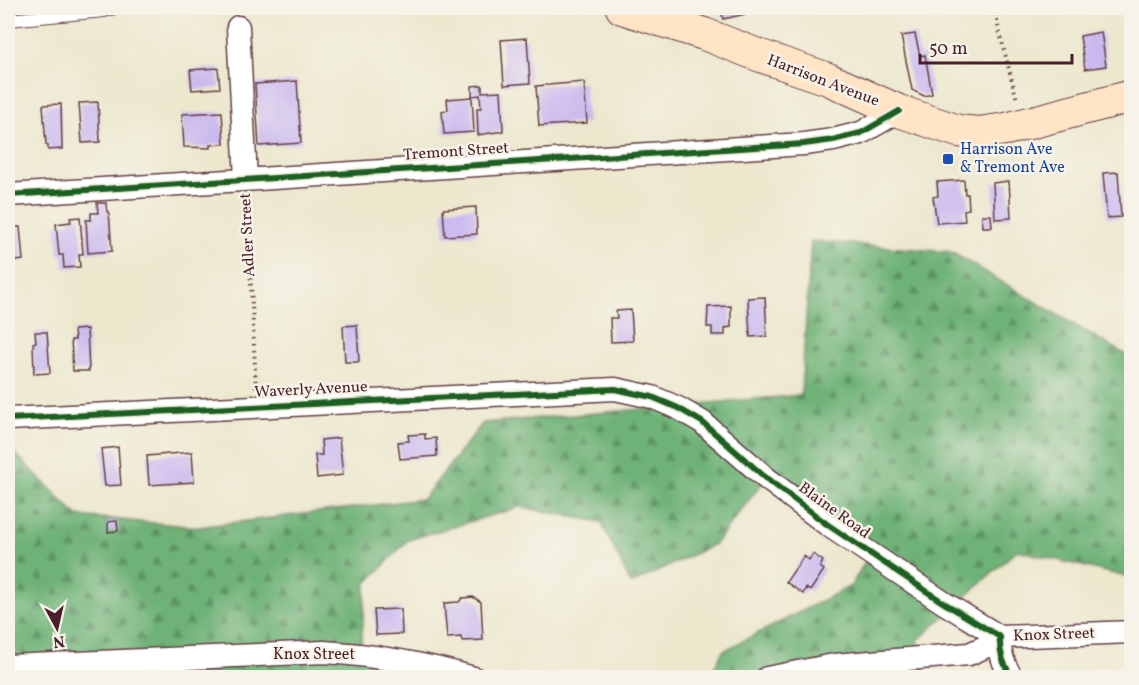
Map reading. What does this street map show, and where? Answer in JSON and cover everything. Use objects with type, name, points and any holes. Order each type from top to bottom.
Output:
[{"type":"main road","name":"Harrison Avenue","points":[[622,8],[704,34],[758,56],[828,80],[899,111],[958,131],[978,133],[1024,125],[1131,96]]},
{"type":"street","name":"Adler Street","points":[[238,27],[246,179]]},
{"type":"street","name":"Tremont Street","points":[[8,195],[804,144],[861,133],[899,111]]},
{"type":"street","name":"Waverly Avenue","points":[[8,419],[615,389]]},
{"type":"street","name":"Blaine Road","points":[[615,389],[652,398],[678,408],[702,422],[766,478],[828,525],[944,603],[1000,637]]},
{"type":"street","name":"Knox Street","points":[[767,678],[834,665],[969,654],[1000,637],[1131,632]]},
{"type":"street","points":[[1000,637],[999,650],[1003,663],[1012,678]]},
{"type":"street","name":"Knox Street","points":[[8,666],[324,652],[360,654],[414,663],[474,678]]},
{"type":"lane","points":[[8,20],[104,11],[114,8]]},
{"type":"path","points":[[997,8],[997,22],[1024,125]]},
{"type":"green space","points":[[811,241],[951,252],[1131,358],[1131,578],[1017,550],[918,640],[929,677],[709,677],[723,651],[851,586],[870,554],[766,478],[715,544],[631,584],[601,522],[520,507],[408,540],[366,584],[360,654],[474,677],[8,677],[8,446],[77,516],[198,527],[423,499],[483,423],[801,395]]},
{"type":"building","points":[[721,8],[745,8],[746,14],[723,19]]},
{"type":"building","points":[[1101,32],[1106,66],[1085,69],[1080,36]]},
{"type":"building","points":[[915,34],[920,56],[925,55],[932,94],[924,96],[912,90],[901,36]]},
{"type":"building","points":[[527,38],[530,83],[504,85],[501,40]]},
{"type":"building","points":[[218,68],[220,88],[192,90],[190,70]]},
{"type":"building","points":[[297,81],[301,143],[259,146],[255,84]]},
{"type":"building","points":[[584,82],[587,123],[539,126],[536,86]]},
{"type":"building","points":[[482,85],[482,92],[501,91],[503,131],[478,135],[477,108],[481,108],[480,95],[472,96],[472,86]]},
{"type":"building","points":[[472,97],[474,132],[444,134],[442,111],[448,110],[447,99]]},
{"type":"building","points":[[98,102],[100,142],[82,143],[79,103]]},
{"type":"building","points":[[61,104],[62,149],[48,150],[43,105]]},
{"type":"building","points":[[222,112],[224,144],[210,145],[210,148],[184,147],[182,114]]},
{"type":"building","points":[[1118,172],[1121,217],[1107,218],[1103,173]]},
{"type":"building","points":[[964,180],[969,209],[964,210],[965,221],[937,223],[933,197],[938,196],[937,182]]},
{"type":"building","points":[[1009,181],[1011,218],[995,219],[993,183]]},
{"type":"building","points":[[97,203],[106,203],[107,212],[109,212],[112,251],[88,253],[86,220],[91,220],[91,213],[98,213]]},
{"type":"building","points":[[476,207],[477,234],[445,236],[443,209]]},
{"type":"building","points":[[982,215],[991,215],[992,227],[983,227]]},
{"type":"building","points":[[80,217],[83,254],[79,254],[80,267],[64,268],[63,255],[59,255],[56,224],[71,222],[70,218]]},
{"type":"building","points":[[8,227],[20,227],[23,260],[8,262]]},
{"type":"building","points":[[765,297],[767,336],[750,337],[748,298]]},
{"type":"building","points":[[731,306],[731,327],[725,328],[725,335],[712,335],[712,327],[707,327],[708,307]]},
{"type":"building","points":[[631,310],[633,341],[611,342],[610,318],[617,318],[616,311]]},
{"type":"building","points":[[357,325],[359,362],[345,362],[343,326]]},
{"type":"building","points":[[87,329],[89,371],[73,371],[71,340],[75,340],[74,330]]},
{"type":"building","points":[[35,332],[47,332],[50,373],[34,374]]},
{"type":"building","points":[[425,434],[425,439],[436,438],[437,456],[400,459],[398,442],[409,441],[408,435]]},
{"type":"building","points":[[339,438],[343,475],[317,478],[315,455],[322,455],[321,440]]},
{"type":"building","points":[[118,447],[121,485],[105,486],[101,449]]},
{"type":"building","points":[[192,452],[194,482],[149,485],[147,456]]},
{"type":"building","points":[[117,521],[118,531],[108,532],[108,522]]},
{"type":"building","points":[[813,554],[823,561],[820,567],[824,570],[810,591],[806,588],[803,594],[786,582],[804,556],[809,560]]},
{"type":"building","points":[[473,597],[481,602],[483,640],[462,641],[461,637],[447,638],[444,603],[459,602],[462,598]]},
{"type":"building","points":[[401,609],[402,634],[376,635],[374,610]]},
{"type":"cycle path","points":[[8,195],[804,144],[861,133],[899,111]]},
{"type":"cycle path","points":[[8,419],[615,389],[652,397],[702,422],[766,478],[828,525],[944,603],[1000,637],[1002,658],[1012,678]]},
{"type":"place","name":"Harrison Ave & Tremont Ave","points":[[948,159]]}]
